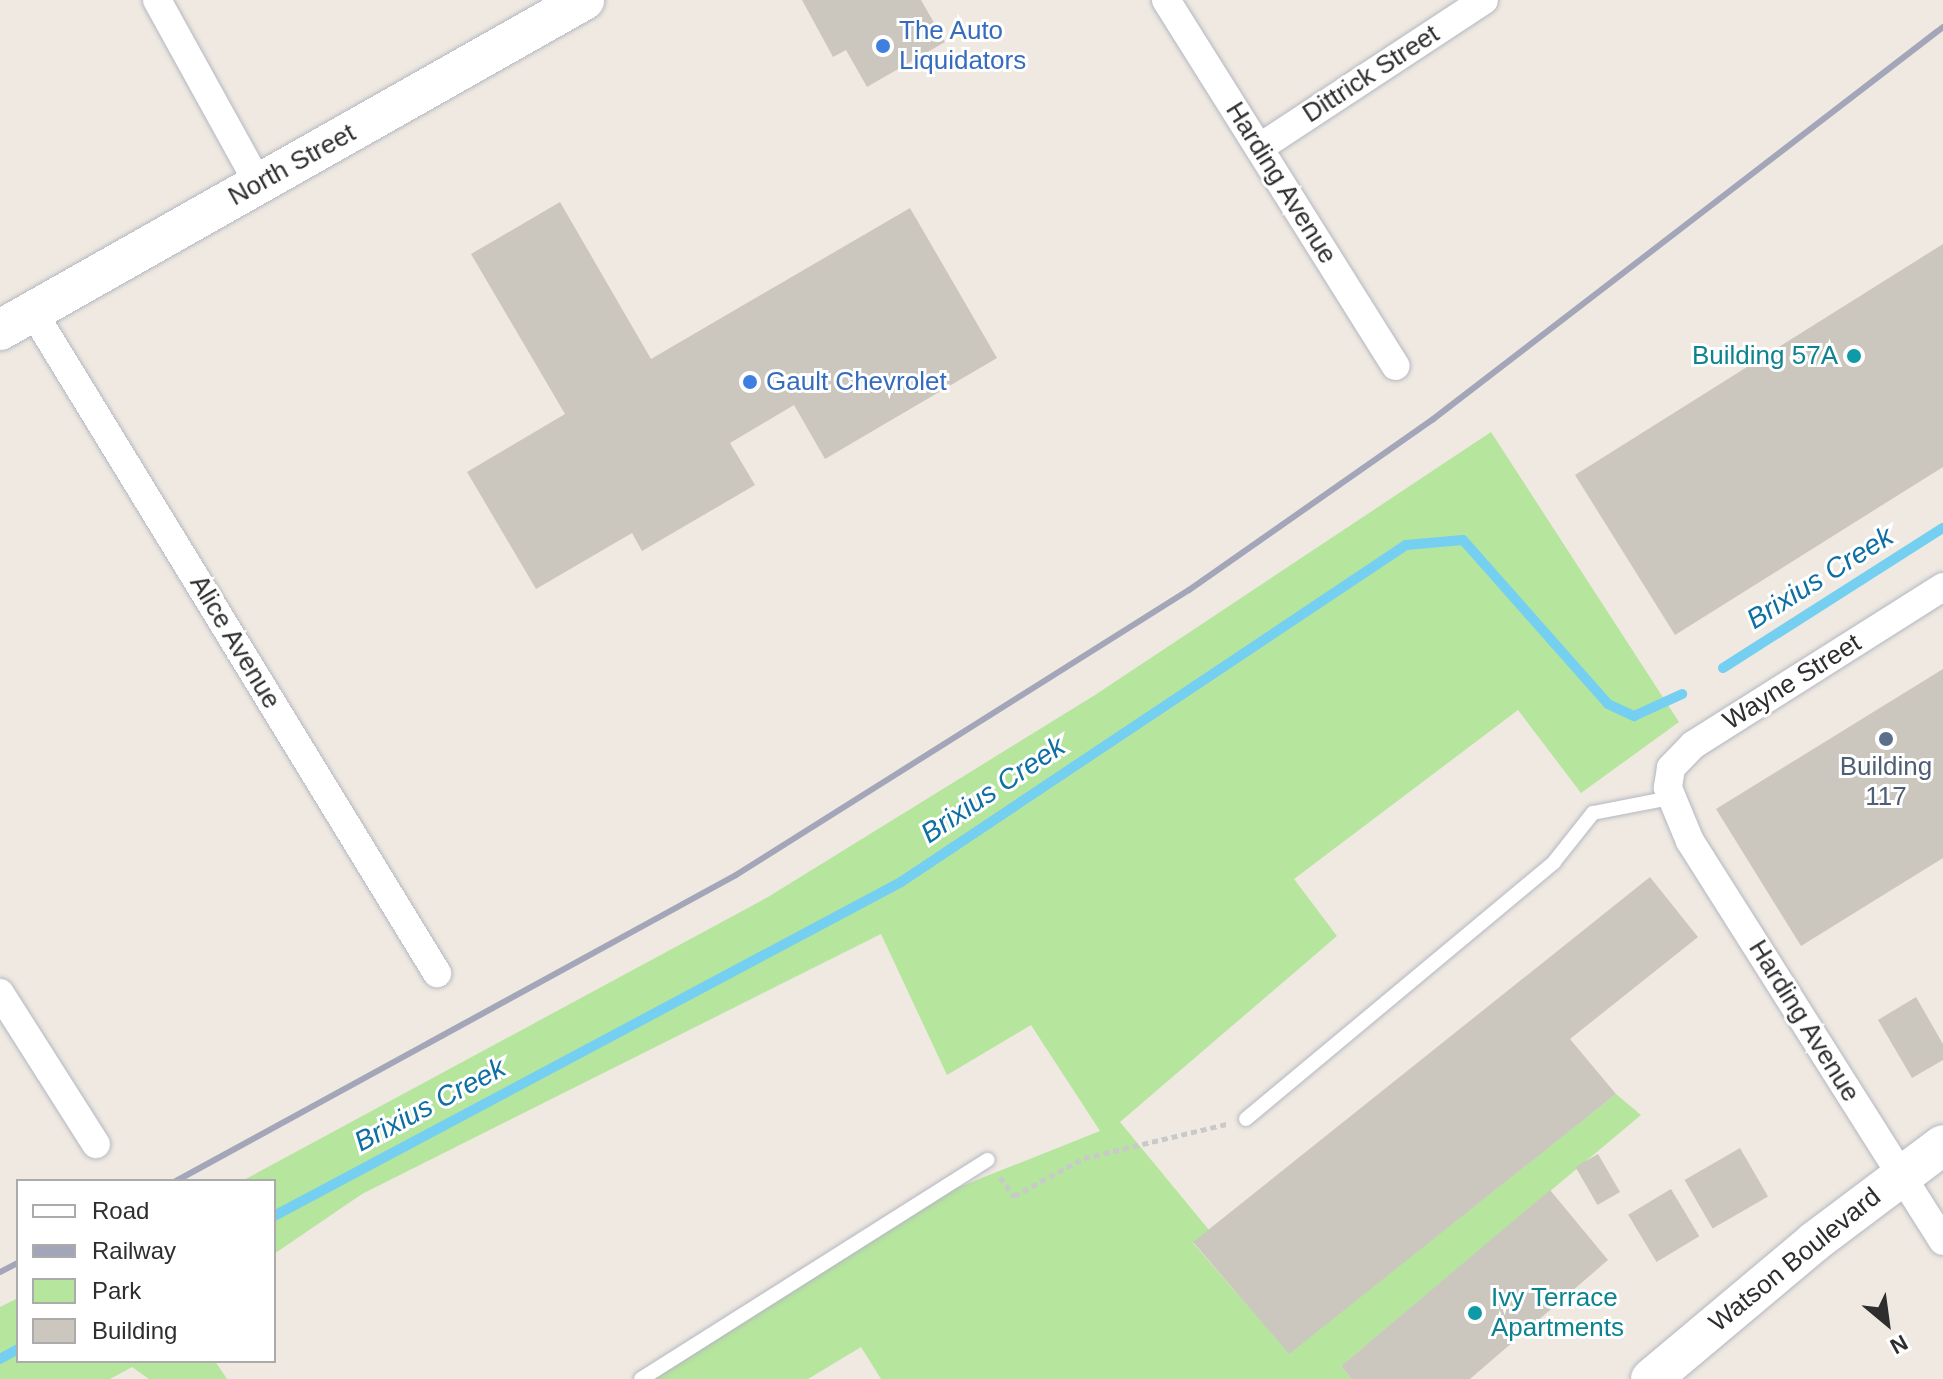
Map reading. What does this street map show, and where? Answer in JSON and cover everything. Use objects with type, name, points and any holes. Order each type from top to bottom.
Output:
[{"type":"street","points":[[157,0],[258,183]]},
{"type":"street","name":"North Street","points":[[17,321],[584,0]]},
{"type":"street","name":"Harding Avenue","points":[[1166,0],[1396,366]]},
{"type":"street","name":"Dittrick Street","points":[[1259,148],[1484,0]]},
{"type":"street","name":"Alice Avenue","points":[[17,321],[437,973]]},
{"type":"street","name":"Wayne Street","points":[[1670,798],[1671,768],[1693,745],[1943,587]]},
{"type":"street","name":"Harding Avenue","points":[[1670,798],[1690,841],[1943,1241]]},
{"type":"street","points":[[0,993],[96,1144]]},
{"type":"street","name":"Watson Boulevard","points":[[1651,1379],[1901,1175],[1943,1145]]},
{"type":"lane","points":[[1246,1119],[1554,862],[1593,813],[1670,798]]},
{"type":"lane","points":[[641,1379],[988,1160]]},
{"type":"path","points":[[988,1160],[1014,1196],[1084,1158],[1246,1119]]},
{"type":"green space","points":[[1491,432],[1679,722],[1581,793],[1518,710],[1294,879],[1337,936],[1120,1122],[1209,1230],[1193,1243],[1289,1353],[1616,1094],[1641,1115],[1341,1366],[1352,1379],[881,1379],[861,1347],[808,1379],[651,1379],[919,1203],[1100,1131],[1031,1025],[947,1075],[881,934],[362,1194],[276,1253],[276,1179],[246,1179],[768,897],[1095,695]]},
{"type":"green space","points":[[16,1299],[16,1363],[216,1363],[227,1379],[149,1379],[132,1367],[110,1379],[0,1379],[0,1307]]},
{"type":"building","name":"The Auto Liquidators","points":[[802,0],[921,0],[945,42],[867,87],[846,50],[833,57]]},
{"type":"building","name":"Gault Chevrolet","points":[[560,202],[651,359],[910,208],[997,358],[825,459],[794,405],[730,443],[755,485],[642,551],[632,533],[536,589],[467,472],[565,414],[471,254]]},
{"type":"building","name":"Building 57A","points":[[1943,244],[1943,467],[1675,635],[1575,475]]},
{"type":"building","name":"Building 117","points":[[1943,669],[1943,858],[1801,946],[1716,809]]},
{"type":"building","points":[[1650,877],[1698,937],[1570,1039],[1616,1094],[1289,1354],[1193,1242]]},
{"type":"building","points":[[1916,997],[1943,1044],[1943,1060],[1912,1078],[1878,1020]]},
{"type":"building","points":[[1740,1148],[1768,1196],[1713,1228],[1685,1180]]},
{"type":"building","points":[[1598,1154],[1620,1192],[1597,1205],[1575,1167]]},
{"type":"building","points":[[1671,1189],[1699,1236],[1656,1262],[1628,1215]]},
{"type":"building","name":"Ivy Terrace Apartments","points":[[1550,1190],[1608,1260],[1470,1379],[1352,1379],[1341,1366]]},
{"type":"waterway","name":"Brixius Creek","points":[[1723,668],[1943,528]]},
{"type":"waterway","name":"Brixius Creek","points":[[276,1215],[901,882],[1406,545],[1463,540],[1608,704],[1634,716],[1682,694]]},
{"type":"waterway","name":"Brixius Creek","points":[[0,1359],[16,1350]]},
{"type":"railway","points":[[180,1179],[736,875],[1189,590],[1432,420],[1943,27]]},
{"type":"railway","points":[[0,1272],[16,1264]]},
{"type":"place","name":"The Auto Liquidators","points":[[883,46]]},
{"type":"place","name":"Building 57A","points":[[1854,356]]},
{"type":"place","name":"Gault Chevrolet","points":[[750,382]]},
{"type":"place","name":"Building 117","points":[[1886,739]]},
{"type":"place","name":"Ivy Terrace Apartments","points":[[1475,1313]]}]
